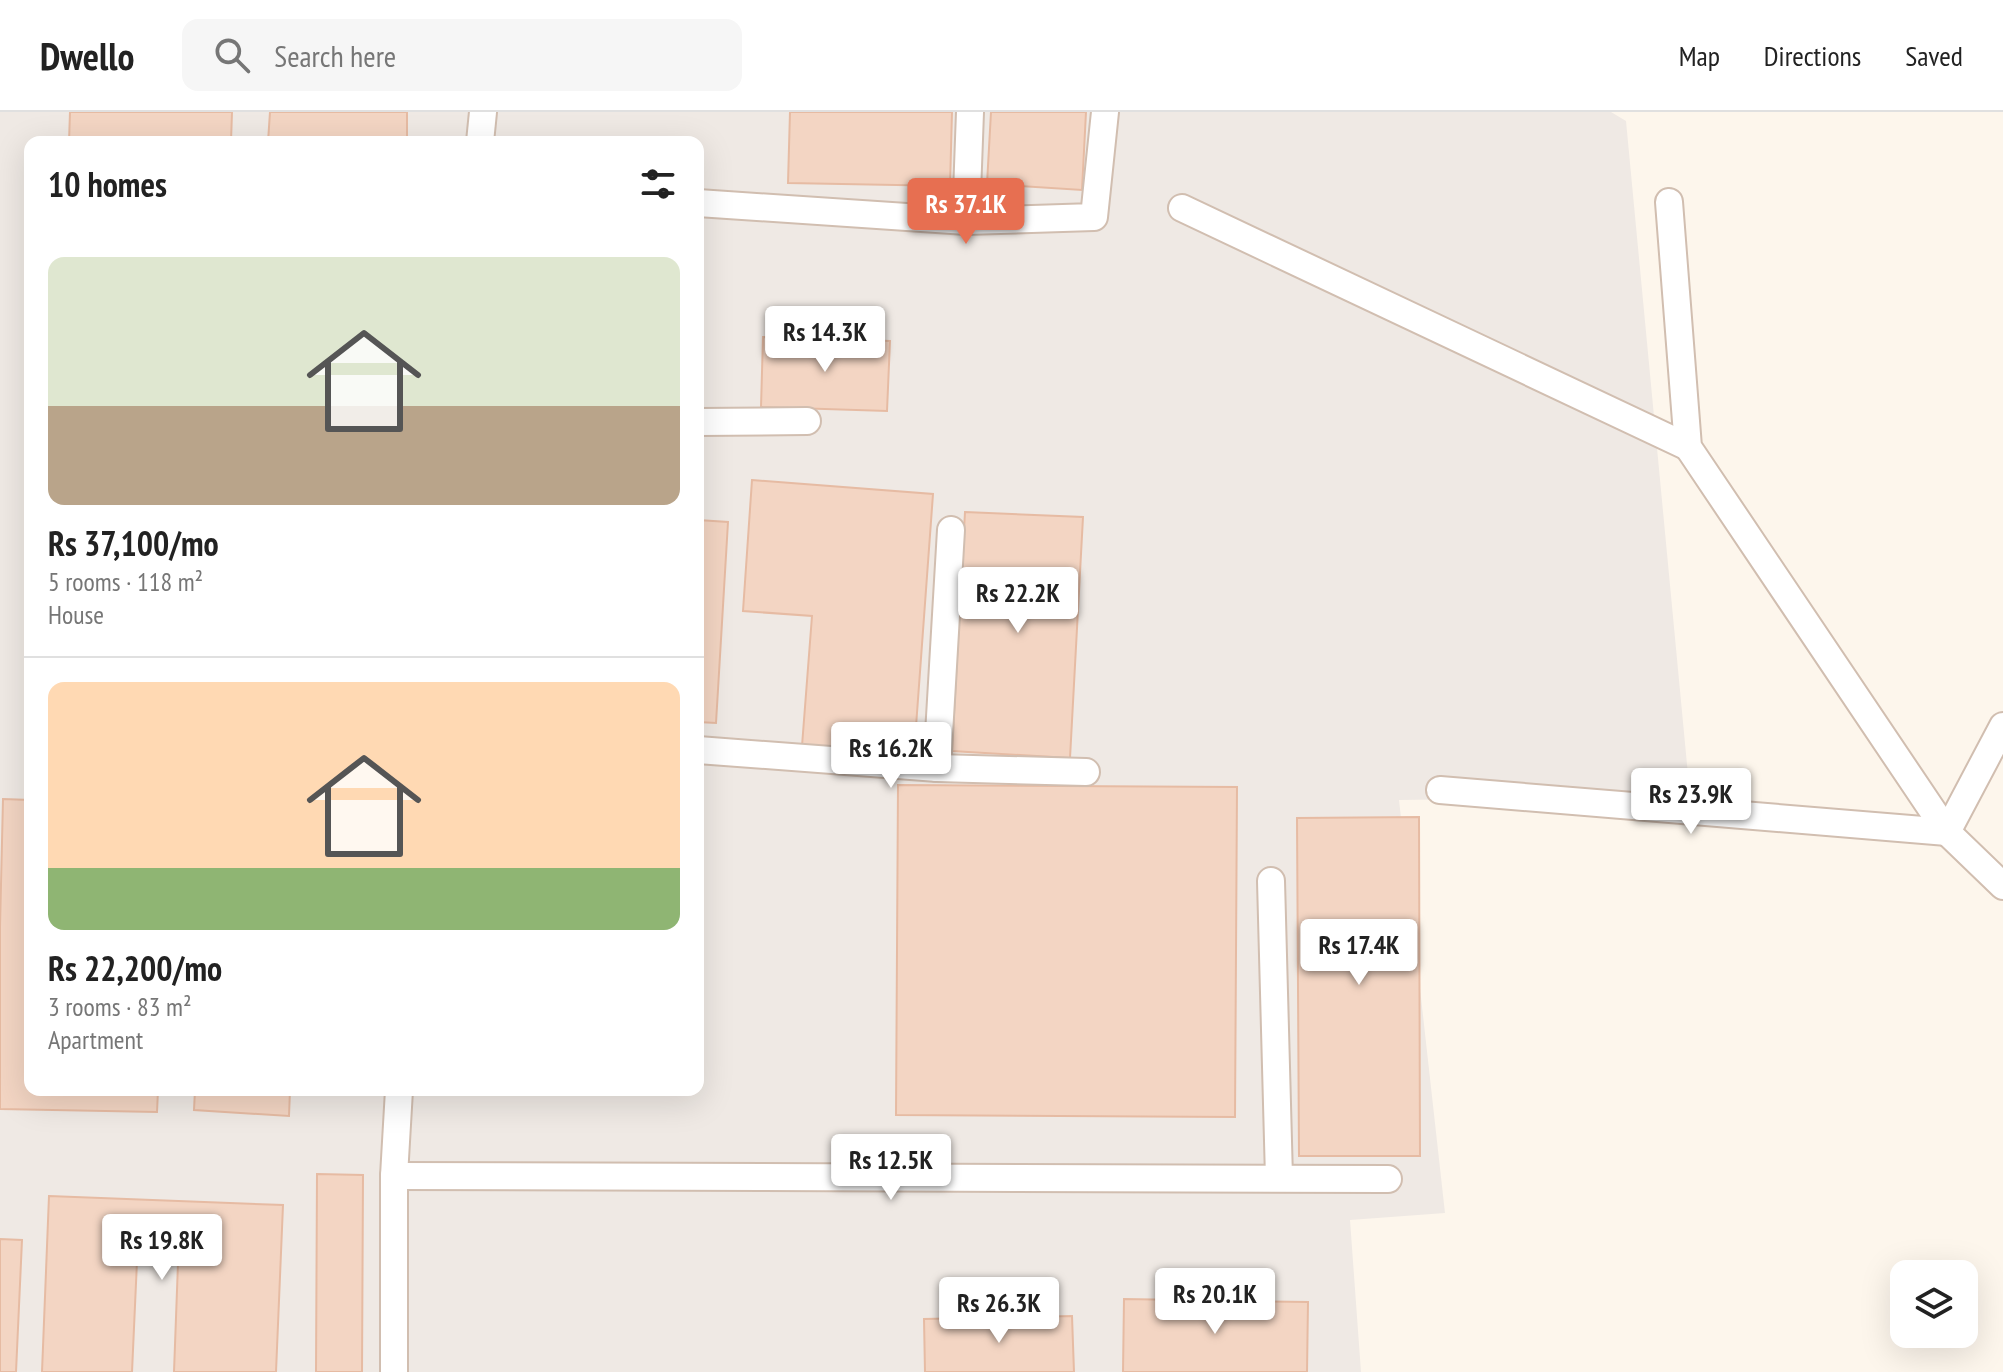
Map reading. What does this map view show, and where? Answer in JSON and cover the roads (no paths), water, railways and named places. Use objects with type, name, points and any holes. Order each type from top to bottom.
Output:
[{"type":"street","points":[[481,136],[483,112]]},
{"type":"street","points":[[966,221],[970,112]]},
{"type":"street","points":[[704,203],[966,221],[1094,217],[1105,112]]},
{"type":"street","points":[[1669,202],[1688,447],[1947,832],[2003,886]]},
{"type":"street","points":[[1182,208],[1688,447]]},
{"type":"street","points":[[704,422],[807,421]]},
{"type":"street","points":[[937,768],[951,530]]},
{"type":"street","points":[[1947,832],[2003,726]]},
{"type":"street","points":[[704,750],[937,768],[1086,772]]},
{"type":"street","points":[[1440,790],[1947,832]]},
{"type":"street","points":[[1271,881],[1279,1178]]},
{"type":"street","points":[[394,1372],[394,1176],[399,1096]]},
{"type":"street","points":[[394,1176],[1388,1179]]}]
